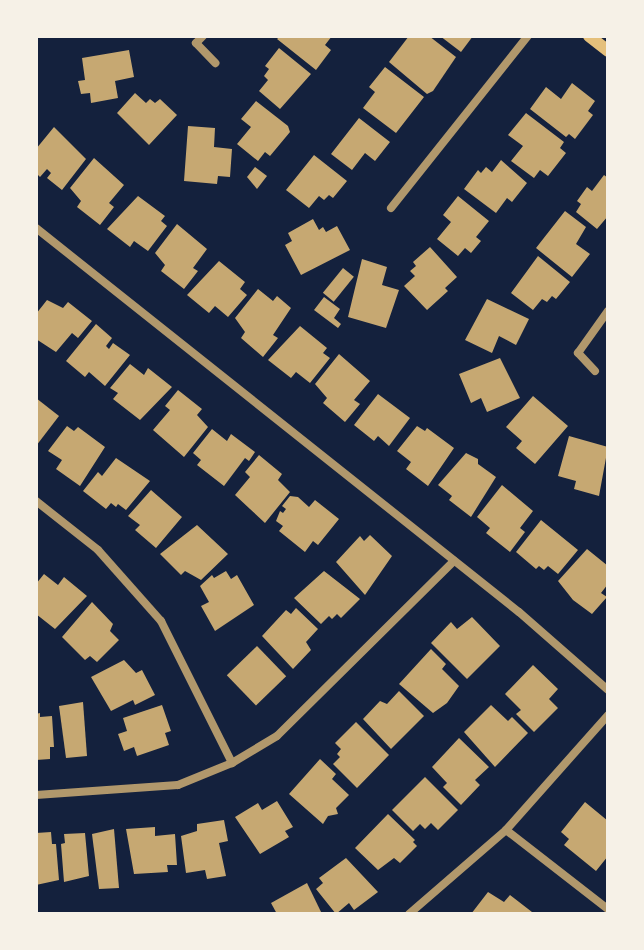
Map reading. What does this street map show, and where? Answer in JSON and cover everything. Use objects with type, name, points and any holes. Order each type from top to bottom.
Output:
[{"type":"main road","points":[[589,36],[608,51]]},
{"type":"street","points":[[203,36],[196,43],[215,63]]},
{"type":"street","points":[[391,208],[528,36]]},
{"type":"street","points":[[36,228],[454,561],[608,690]]},
{"type":"street","points":[[595,371],[578,353],[608,311]]},
{"type":"street","points":[[36,501],[98,550],[161,621],[232,763]]},
{"type":"street","points":[[36,795],[178,785],[232,763],[277,736],[454,561]]},
{"type":"street","points":[[409,914],[506,830],[608,715]]},
{"type":"street","points":[[506,830],[608,909]]},
{"type":"building","points":[[280,36],[332,36],[325,45],[331,50],[316,70],[277,39]]},
{"type":"building","points":[[409,36],[429,36],[456,57],[433,91],[427,94],[389,62]]},
{"type":"building","points":[[440,36],[473,36],[461,52]]},
{"type":"building","points":[[279,48],[311,74],[280,109],[259,91],[268,80],[264,76],[269,69],[265,66]]},
{"type":"building","points":[[129,50],[134,77],[115,81],[118,98],[91,103],[90,93],[81,94],[78,81],[85,80],[82,58]]},
{"type":"building","points":[[385,67],[424,97],[396,133],[363,108],[375,92],[369,87]]},
{"type":"building","points":[[572,83],[595,101],[588,111],[593,115],[575,139],[569,134],[566,137],[530,109],[546,87],[561,99]]},
{"type":"building","points":[[135,93],[146,103],[150,99],[155,103],[160,99],[177,115],[149,145],[117,113]]},
{"type":"building","points":[[256,101],[288,126],[290,132],[270,156],[265,152],[258,161],[237,144],[251,127],[241,119]]},
{"type":"building","points":[[526,113],[564,142],[560,148],[566,153],[548,176],[540,170],[534,178],[511,161],[523,146],[508,135]]},
{"type":"building","points":[[359,118],[390,142],[375,161],[365,153],[352,170],[331,154]]},
{"type":"building","points":[[188,126],[215,128],[214,147],[232,149],[230,177],[218,176],[217,184],[184,181]]},
{"type":"building","points":[[54,127],[86,159],[62,190],[47,178],[51,173],[47,169],[40,177],[36,173],[36,149]]},
{"type":"building","points":[[314,155],[347,181],[333,198],[329,195],[324,200],[319,196],[309,208],[286,190]]},
{"type":"building","points":[[94,158],[124,185],[109,203],[114,207],[100,225],[77,207],[81,201],[70,188]]},
{"type":"building","points":[[501,160],[527,183],[512,202],[507,198],[496,213],[464,189],[478,170],[481,173],[486,167],[492,172]]},
{"type":"building","points":[[255,167],[267,176],[257,189],[247,177]]},
{"type":"building","points":[[604,175],[608,178],[608,216],[597,229],[576,212],[581,204],[577,201],[587,187],[592,191]]},
{"type":"building","points":[[138,196],[165,216],[161,221],[167,226],[148,251],[134,241],[130,247],[107,229]]},
{"type":"building","points":[[458,196],[489,221],[476,237],[481,241],[471,253],[465,248],[458,256],[437,239],[451,222],[443,215]]},
{"type":"building","points":[[565,211],[586,227],[576,244],[590,254],[572,277],[536,248]]},
{"type":"building","points":[[313,219],[319,230],[323,227],[326,232],[337,226],[350,250],[301,275],[285,245],[292,241],[288,233]]},
{"type":"building","points":[[177,224],[207,249],[193,268],[198,271],[184,289],[161,271],[165,265],[155,253]]},
{"type":"building","points":[[430,247],[457,277],[445,288],[448,291],[427,310],[404,286],[415,276],[410,271],[416,266],[413,262]]},
{"type":"building","points":[[538,256],[570,282],[556,299],[552,296],[547,302],[542,299],[533,310],[511,293]]},
{"type":"building","points":[[362,259],[387,267],[382,285],[399,290],[386,328],[348,317]]},
{"type":"building","points":[[219,261],[245,282],[240,289],[247,295],[228,317],[215,306],[209,313],[187,295]]},
{"type":"building","points":[[343,268],[354,277],[334,302],[323,293]]},
{"type":"building","points":[[258,289],[273,301],[277,296],[291,308],[273,335],[278,338],[263,357],[241,338],[245,332],[235,318]]},
{"type":"building","points":[[324,297],[340,309],[334,318],[341,324],[338,328],[314,310]]},
{"type":"building","points":[[487,299],[529,319],[516,345],[499,336],[492,353],[465,340]]},
{"type":"building","points":[[47,300],[63,308],[68,302],[92,321],[78,338],[72,333],[56,352],[36,339],[36,314]]},
{"type":"building","points":[[96,324],[112,338],[106,346],[109,349],[113,343],[130,355],[105,386],[89,372],[85,377],[66,361]]},
{"type":"building","points":[[300,326],[327,348],[323,353],[330,358],[310,383],[296,372],[291,378],[268,360]]},
{"type":"building","points":[[339,354],[370,381],[354,400],[360,404],[345,422],[323,403],[327,398],[315,384]]},
{"type":"building","points":[[500,358],[520,398],[487,412],[481,398],[471,403],[459,374]]},
{"type":"building","points":[[130,364],[144,375],[148,368],[172,387],[140,420],[113,399],[118,393],[110,388]]},
{"type":"building","points":[[178,390],[202,409],[197,415],[208,427],[184,457],[153,430],[170,410],[165,406]]},
{"type":"building","points":[[378,394],[410,418],[389,446],[378,436],[374,441],[354,425]]},
{"type":"building","points":[[533,396],[568,426],[535,464],[516,448],[522,441],[506,427]]},
{"type":"building","points":[[36,398],[59,416],[36,446]]},
{"type":"building","points":[[67,426],[74,431],[78,427],[105,447],[80,486],[56,469],[62,460],[48,451]]},
{"type":"building","points":[[417,426],[425,431],[427,428],[454,448],[428,486],[406,469],[411,462],[397,451]]},
{"type":"building","points":[[212,429],[227,441],[231,434],[255,452],[249,461],[245,458],[224,486],[197,465],[201,460],[193,453]]},
{"type":"building","points":[[569,436],[608,447],[599,496],[574,489],[576,481],[558,476]]},
{"type":"building","points":[[466,453],[478,459],[478,464],[496,477],[471,517],[449,500],[452,496],[438,485]]},
{"type":"building","points":[[259,455],[282,474],[278,480],[290,492],[265,523],[235,495],[250,477],[245,472]]},
{"type":"building","points":[[116,458],[150,481],[126,510],[111,503],[106,509],[83,491],[98,472],[102,476]]},
{"type":"building","points":[[502,485],[533,511],[520,528],[525,532],[510,552],[486,533],[490,528],[477,517]]},
{"type":"building","points":[[151,490],[182,517],[156,548],[135,530],[140,525],[128,516]]},
{"type":"building","points":[[290,496],[298,497],[309,507],[315,500],[339,519],[318,545],[313,541],[305,552],[279,531],[283,526],[276,521],[280,511],[283,513],[286,509],[282,506]]},
{"type":"building","points":[[541,520],[578,550],[558,574],[548,566],[544,570],[539,566],[536,569],[516,552]]},
{"type":"building","points":[[197,525],[228,554],[201,580],[185,571],[181,575],[160,554]]},
{"type":"building","points":[[370,535],[392,556],[365,595],[336,562],[360,536],[364,541]]},
{"type":"building","points":[[587,549],[608,566],[608,584],[601,593],[607,597],[592,614],[573,600],[558,581]]},
{"type":"building","points":[[226,571],[231,579],[237,575],[254,605],[215,631],[201,606],[209,602],[200,586],[212,575],[214,578]]},
{"type":"building","points":[[324,571],[360,599],[341,618],[337,614],[332,619],[329,616],[321,624],[294,598]]},
{"type":"building","points":[[44,574],[58,585],[64,577],[87,596],[55,629],[36,614],[36,584]]},
{"type":"building","points":[[92,602],[113,624],[110,631],[119,640],[97,662],[90,656],[85,660],[62,637]]},
{"type":"building","points":[[296,608],[318,629],[306,642],[311,650],[293,669],[262,636],[286,610],[291,614]]},
{"type":"building","points":[[472,617],[500,646],[467,679],[431,643],[451,622],[457,629]]},
{"type":"building","points":[[257,646],[286,676],[256,705],[227,675]]},
{"type":"building","points":[[431,649],[446,664],[442,669],[459,686],[447,703],[433,713],[399,684]]},
{"type":"building","points":[[124,660],[136,673],[142,670],[155,695],[135,705],[133,700],[111,711],[91,677]]},
{"type":"building","points":[[533,665],[558,689],[549,699],[558,708],[534,732],[516,714],[521,710],[505,694]]},
{"type":"building","points":[[399,691],[424,716],[391,749],[363,719],[380,701],[387,704]]},
{"type":"building","points":[[83,702],[87,756],[66,758],[59,706]]},
{"type":"building","points":[[162,705],[171,731],[165,733],[169,745],[137,756],[134,747],[124,751],[118,734],[127,731],[123,718]]},
{"type":"building","points":[[491,705],[508,721],[512,717],[528,733],[495,767],[464,732]]},
{"type":"building","points":[[40,713],[40,717],[52,716],[54,747],[50,747],[50,759],[36,760],[36,714]]},
{"type":"building","points":[[356,722],[389,755],[357,788],[333,764],[340,757],[337,754],[341,749],[335,743]]},
{"type":"building","points":[[459,738],[489,767],[475,780],[480,785],[461,805],[443,787],[447,783],[432,767]]},
{"type":"building","points":[[320,759],[336,774],[332,779],[349,795],[336,808],[338,814],[328,816],[323,824],[289,794]]},
{"type":"building","points":[[425,777],[458,810],[438,830],[431,823],[425,829],[420,824],[413,831],[392,810]]},
{"type":"building","points":[[277,801],[293,827],[285,831],[289,837],[260,854],[235,817],[258,803],[262,810]]},
{"type":"building","points":[[585,802],[608,821],[608,856],[596,871],[564,845],[569,839],[561,832]]},
{"type":"building","points":[[388,814],[415,840],[413,842],[417,846],[400,863],[394,858],[378,870],[355,848]]},
{"type":"building","points":[[224,820],[228,841],[219,843],[226,876],[207,879],[205,870],[186,873],[181,836],[197,831],[197,824]]},
{"type":"building","points":[[155,827],[155,836],[175,834],[177,865],[167,865],[168,872],[134,874],[126,829]]},
{"type":"building","points":[[114,829],[119,888],[99,889],[92,834]]},
{"type":"building","points":[[51,832],[52,844],[56,844],[59,880],[36,885],[36,833]]},
{"type":"building","points":[[85,833],[89,876],[64,882],[61,844],[65,843],[64,834]]},
{"type":"building","points":[[346,858],[378,892],[354,910],[349,903],[336,914],[316,889],[323,883],[319,878]]},
{"type":"building","points":[[307,883],[322,914],[277,914],[271,903]]},
{"type":"building","points":[[488,892],[504,902],[510,895],[532,912],[471,914]]}]
